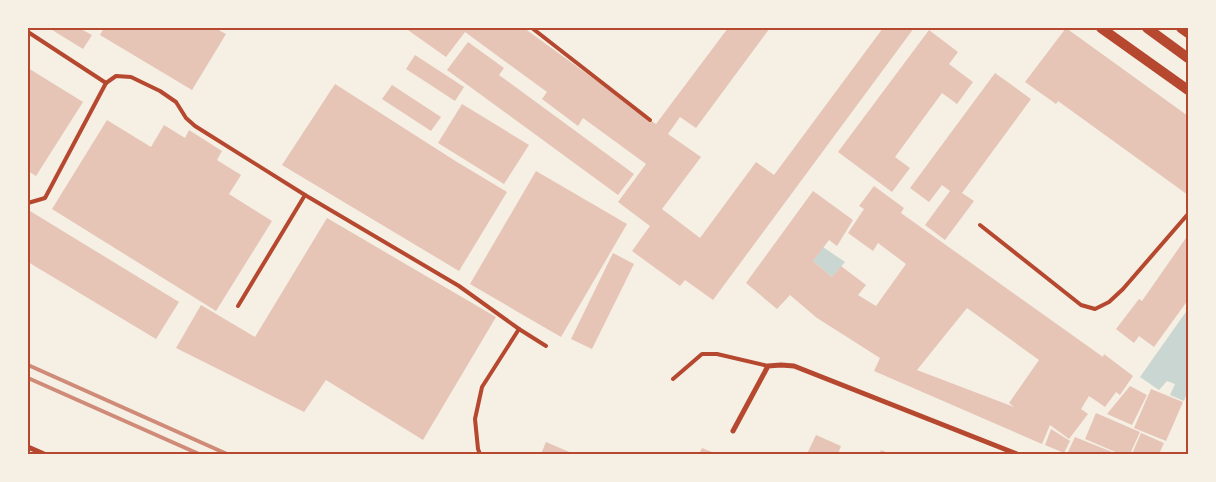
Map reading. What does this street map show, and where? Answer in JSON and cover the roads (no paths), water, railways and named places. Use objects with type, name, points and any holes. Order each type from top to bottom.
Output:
[{"type":"main road","points":[[1101,28],[1188,90]]},
{"type":"main road","points":[[1146,28],[1188,58]]},
{"type":"main road","points":[[1181,28],[1188,33]]},
{"type":"street","points":[[733,431],[768,366],[794,366],[1017,454]]},
{"type":"street","points":[[28,447],[44,454]]},
{"type":"lane","points":[[532,28],[650,120]]},
{"type":"lane","points":[[28,32],[106,83]]},
{"type":"lane","points":[[28,203],[45,198],[106,83],[116,76],[131,77],[176,102],[186,118],[195,126],[305,195],[459,286],[546,346]]},
{"type":"lane","points":[[238,306],[305,195]]},
{"type":"lane","points":[[980,226],[1081,305],[1095,309],[1109,302],[1123,288],[1188,214]]},
{"type":"lane","points":[[480,454],[475,419],[482,387],[519,329]]},
{"type":"lane","points":[[673,379],[702,354],[717,354],[768,366]]},
{"type":"railway","points":[[28,365],[227,454]]},
{"type":"railway","points":[[28,378],[199,454]]}]
